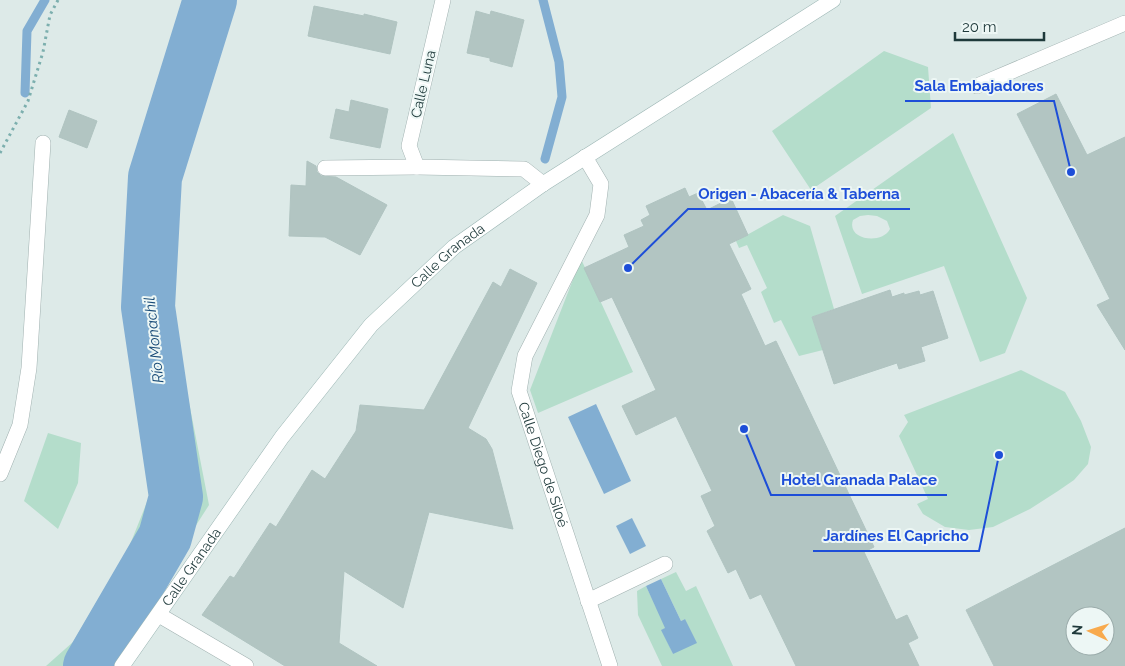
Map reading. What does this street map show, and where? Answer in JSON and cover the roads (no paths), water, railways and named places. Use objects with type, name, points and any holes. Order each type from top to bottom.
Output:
[{"type":"street","name":"Calle Luna","points":[[418,167],[409,146],[443,0]]},
{"type":"street","name":"Calle Granada","points":[[122,666],[282,437],[371,325],[454,247],[543,184],[833,0]]},
{"type":"street","points":[[977,86],[1125,23]]},
{"type":"street","points":[[0,474],[20,425],[29,368],[43,143]]},
{"type":"street","name":"Calle Diego de Siloé","points":[[585,158],[601,184],[596,215],[525,356],[520,391],[610,666]]},
{"type":"street","points":[[325,168],[524,169],[543,184]]},
{"type":"street","points":[[588,601],[665,564]]},
{"type":"street","name":"Calle Granada","points":[[159,614],[246,666]]},
{"type":"water","points":[[596,404],[631,481],[604,494],[568,417]]},
{"type":"water","points":[[632,518],[646,546],[630,554],[616,526]]},
{"type":"water","points":[[661,579],[681,621],[685,619],[697,643],[673,654],[661,630],[665,628],[646,586]]},
{"type":"waterway","points":[[25,93],[27,31],[45,0]]},
{"type":"waterway","name":"Río Monachil","points":[[90,666],[165,537],[176,497],[148,307],[155,177],[210,0]]},
{"type":"waterway","points":[[543,0],[559,62],[562,97],[545,159]]},
{"type":"place","name":"Sala Embajadores","points":[[1071,172]]},
{"type":"place","name":"Origen - Abacería & Taberna","points":[[628,268]]},
{"type":"place","name":"Hotel Granada Palace","points":[[744,429]]},
{"type":"place","name":"Jardínes El Capricho","points":[[999,455]]}]
